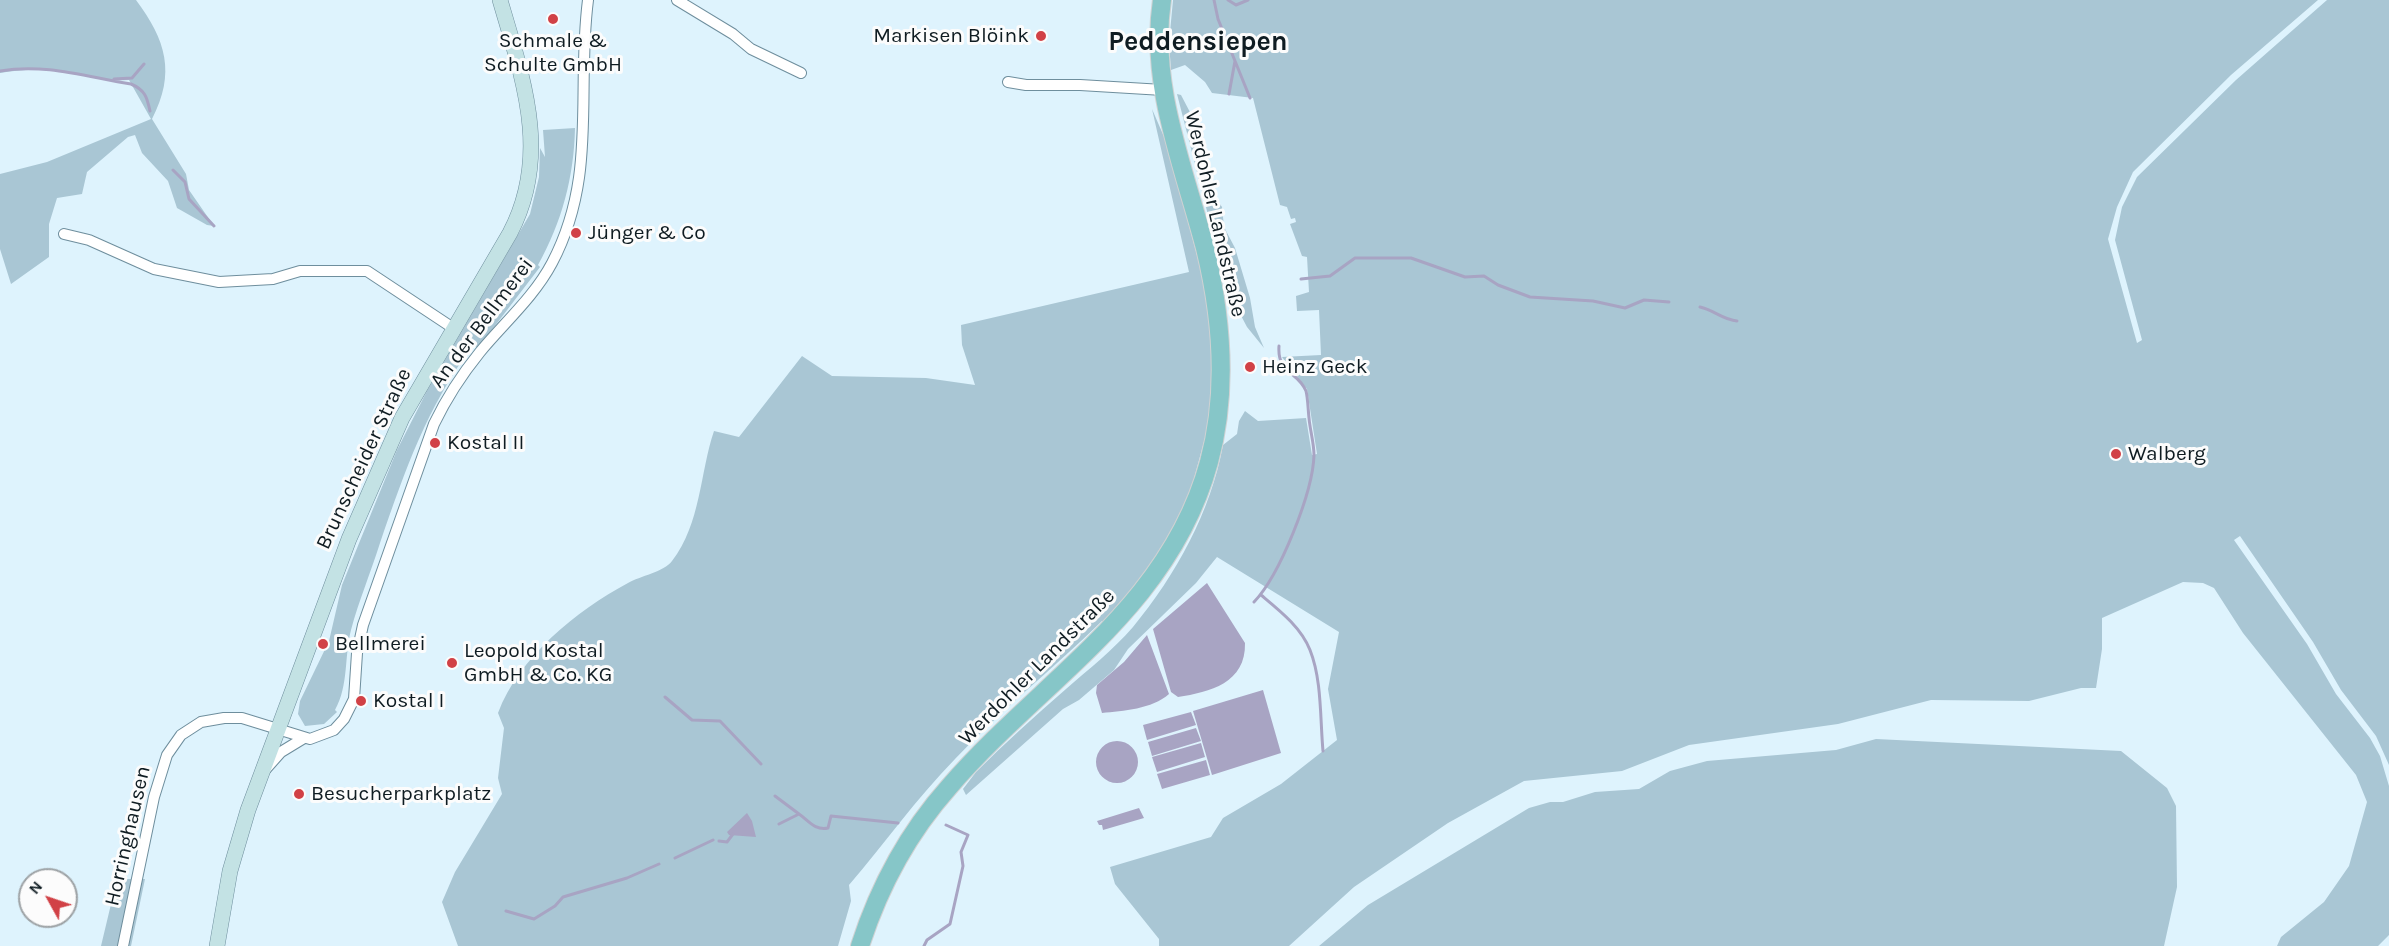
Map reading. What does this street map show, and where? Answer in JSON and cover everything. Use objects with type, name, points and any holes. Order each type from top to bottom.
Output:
[{"type":"main road","name":"Brunscheider Straße","points":[[217,946],[230,872],[262,774],[348,539],[402,418],[518,218],[531,176],[532,135],[524,88],[500,0]]},
{"type":"main road","name":"Werdohler Landstraße","points":[[860,946],[885,881],[927,813],[964,770],[1081,660],[1132,606],[1162,565],[1189,519],[1209,463],[1220,408],[1220,327],[1204,248],[1163,90],[1159,55],[1162,0]]},
{"type":"street","name":"An der Bellmerei","points":[[262,774],[281,752],[304,738],[315,738],[334,730],[349,710],[355,693],[357,653],[363,625],[427,440],[442,407],[479,353],[534,290],[551,264],[567,229],[584,158],[583,36],[588,0]]},
{"type":"street","points":[[677,0],[733,34],[744,45],[801,73]]},
{"type":"street","name":"Werdohler Landstraße","points":[[1008,82],[1026,85],[1080,85],[1163,90]]},
{"type":"street","points":[[64,234],[89,240],[154,269],[219,282],[273,279],[300,271],[367,271],[453,328]]},
{"type":"street","name":"Horringhausen","points":[[123,946],[154,797],[167,755],[181,735],[201,722],[224,718],[242,718],[278,729]]},
{"type":"street","points":[[278,729],[304,738]]},
{"type":"shaded area","points":[[0,0],[136,0],[155,29],[164,57],[164,87],[152,119],[186,174],[189,190],[214,226],[207,225],[177,208],[168,181],[142,153],[135,135],[128,137],[87,172],[82,194],[57,198],[49,224],[49,257],[11,284],[0,249],[0,174],[47,162],[151,119],[129,80],[101,79],[45,70],[0,73]]},
{"type":"shaded area","points":[[1173,0],[2318,0],[2231,75],[2133,172],[2117,207],[2108,239],[2137,343],[2142,340],[2115,240],[2122,207],[2137,177],[2236,80],[2327,0],[2389,0],[2389,765],[2376,736],[2341,690],[2313,642],[2240,536],[2234,540],[2307,644],[2336,694],[2370,738],[2380,756],[2389,786],[2389,935],[2378,946],[2277,946],[2281,937],[2324,902],[2349,866],[2367,802],[2356,775],[2243,633],[2214,588],[2203,583],[2183,582],[2102,618],[2102,649],[2096,688],[2081,688],[2029,701],[1931,700],[1838,724],[1689,745],[1622,771],[1524,781],[1448,823],[1354,887],[1289,946],[1159,946],[1159,939],[1115,884],[1110,867],[1211,837],[1223,818],[1281,784],[1337,740],[1328,689],[1339,632],[1217,557],[1196,583],[1128,649],[1114,670],[1079,700],[1063,709],[966,795],[963,789],[976,772],[1009,740],[1117,644],[1149,607],[1190,541],[1210,494],[1223,445],[1237,434],[1239,421],[1245,411],[1258,421],[1306,418],[1312,455],[1317,454],[1307,389],[1282,357],[1321,355],[1319,310],[1297,311],[1296,296],[1309,292],[1307,257],[1302,256],[1290,224],[1296,222],[1295,218],[1291,219],[1287,207],[1280,205],[1253,98],[1212,93],[1205,82],[1185,65],[1171,70],[1169,43]]},
{"type":"shaded area","points":[[1177,94],[1181,95],[1192,116],[1199,154],[1211,191],[1222,207],[1224,227],[1235,248],[1250,298],[1255,327],[1264,348],[1247,327],[1227,289]]},
{"type":"shaded area","points":[[1152,109],[1168,146],[1203,278],[1212,339],[1212,387],[1208,427],[1189,497],[1163,548],[1105,625],[1102,621],[991,723],[914,805],[849,885],[851,901],[838,946],[458,946],[442,902],[455,872],[502,794],[498,778],[504,728],[498,713],[507,692],[551,637],[608,594],[633,580],[652,574],[672,561],[689,531],[714,431],[739,437],[802,356],[832,376],[926,378],[975,385],[962,345],[961,325],[1189,272]]},
{"type":"shaded area","points":[[575,128],[572,164],[565,199],[554,232],[538,265],[540,267],[478,348],[473,345],[442,392],[399,489],[354,619],[342,691],[335,710],[337,712],[324,724],[305,726],[298,714],[300,701],[329,641],[342,585],[397,450],[427,391],[530,214],[539,177],[540,148],[545,157],[543,130]]},
{"type":"shaded area","points":[[1207,583],[1245,643],[1244,657],[1233,676],[1224,683],[1202,692],[1178,697],[1171,692],[1153,629]]},
{"type":"shaded area","points":[[1147,635],[1169,694],[1146,706],[1102,713],[1096,693],[1097,685],[1124,662]]},
{"type":"shaded area","points":[[1263,690],[1281,753],[1212,775],[1193,711]]},
{"type":"shaded area","points":[[1191,712],[1196,725],[1147,740],[1143,725]]},
{"type":"shaded area","points":[[1196,728],[1201,741],[1152,756],[1148,742]]},
{"type":"shaded area","points":[[1876,739],[2121,751],[2167,788],[2176,806],[2177,887],[2164,946],[1319,946],[1368,905],[1529,808],[1550,802],[1563,802],[1595,792],[1639,789],[1670,771],[1707,761],[1836,750]]},
{"type":"shaded area","points":[[1117,741],[1132,747],[1138,762],[1132,777],[1117,783],[1102,777],[1096,762],[1102,747]]},
{"type":"shaded area","points":[[1201,743],[1205,757],[1157,772],[1152,757]]},
{"type":"shaded area","points":[[1206,760],[1210,775],[1162,789],[1157,774]]},
{"type":"shaded area","points":[[1139,808],[1144,818],[1103,830],[1102,825],[1099,825],[1097,821]]},
{"type":"shaded area","points":[[747,813],[752,821],[756,837],[729,835],[727,832]]},
{"type":"shaded area","points":[[117,879],[145,879],[131,946],[101,946]]},
{"type":"waterway","points":[[1214,0],[1218,19],[1250,98]]},
{"type":"waterway","points":[[1228,0],[1236,5],[1248,0]]},
{"type":"waterway","points":[[1229,94],[1235,61]]},
{"type":"waterway","points":[[114,79],[132,78],[144,64]]},
{"type":"waterway","points":[[0,71],[50,70],[131,84],[145,94],[150,111]]},
{"type":"waterway","points":[[173,170],[185,182],[189,199],[214,226]]},
{"type":"waterway","points":[[1301,279],[1330,276],[1355,258],[1411,258],[1465,277],[1484,276],[1498,285],[1530,297],[1593,301],[1625,308],[1644,300],[1669,302]]},
{"type":"waterway","points":[[1700,307],[1737,321]]},
{"type":"waterway","points":[[1254,602],[1274,573],[1293,532],[1308,490],[1314,455],[1306,391],[1281,362],[1279,346]]},
{"type":"waterway","points":[[1261,595],[1295,626],[1310,650],[1319,687],[1323,751]]},
{"type":"waterway","points":[[665,697],[692,720],[720,721],[761,764]]},
{"type":"waterway","points":[[775,796],[799,814]]},
{"type":"waterway","points":[[779,824],[799,814],[823,829],[828,828],[831,816],[898,823]]},
{"type":"waterway","points":[[924,946],[927,940],[950,924],[963,866],[961,852],[968,835],[946,825]]},
{"type":"waterway","points":[[719,841],[727,842],[733,834]]},
{"type":"waterway","points":[[675,858],[713,840]]},
{"type":"waterway","points":[[506,911],[534,919],[555,906],[563,897],[627,878],[659,864]]},
{"type":"place","name":"Schmale & Schulte GmbH","points":[[553,19]]},
{"type":"place","name":"Markisen Blöink","points":[[1041,36]]},
{"type":"place","name":"Jünger & Co","points":[[576,233]]},
{"type":"place","name":"Heinz Geck","points":[[1250,367]]},
{"type":"place","name":"Kostal II","points":[[435,443]]},
{"type":"place","name":"Walberg","points":[[2116,454]]},
{"type":"place","name":"Bellmerei","points":[[323,644]]},
{"type":"place","name":"Leopold Kostal GmbH & Co. KG","points":[[452,663]]},
{"type":"place","name":"Kostal I","points":[[361,701]]},
{"type":"place","name":"Besucherparkplatz","points":[[299,794]]},
{"type":"district","name":"Peddensiepen","points":[[1198,42]]}]
